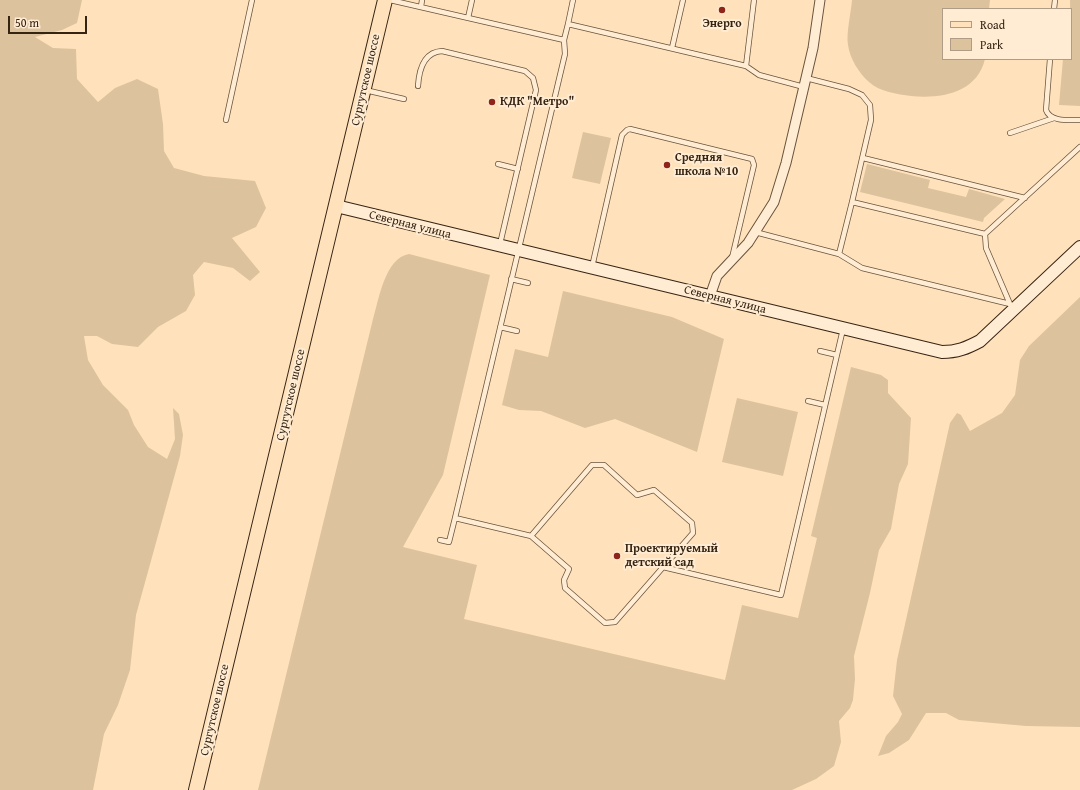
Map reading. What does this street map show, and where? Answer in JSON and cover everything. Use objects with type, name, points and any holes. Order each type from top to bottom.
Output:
[{"type":"main road","name":"Сургутское шоссе","points":[[196,790],[385,0]]},
{"type":"street","points":[[710,296],[716,277],[756,232],[774,202],[786,163],[813,48],[820,0]]},
{"type":"street","name":"Северная улица","points":[[336,206],[928,350],[954,352],[967,348],[980,341],[1013,306],[1080,247]]},
{"type":"lane","points":[[226,120],[252,0]]},
{"type":"lane","points":[[390,0],[564,40]]},
{"type":"lane","points":[[421,7],[422,0]]},
{"type":"lane","points":[[468,18],[472,0]]},
{"type":"lane","points":[[440,540],[450,542],[565,54],[564,40],[573,0]]},
{"type":"lane","points":[[672,48],[683,0]]},
{"type":"lane","points":[[746,66],[754,0]]},
{"type":"lane","points":[[568,24],[746,66],[759,75],[850,89],[862,95],[870,105],[871,120],[839,254]]},
{"type":"lane","points":[[418,86],[421,68],[425,61],[430,54],[442,51],[524,71],[530,74],[536,83],[536,90],[499,246]]},
{"type":"lane","points":[[1050,60],[1046,110],[1047,113],[1054,118]]},
{"type":"lane","points":[[364,90],[404,99]]},
{"type":"lane","points":[[1010,133],[1054,118],[1080,120]]},
{"type":"lane","points":[[592,268],[622,136],[627,130],[630,129],[752,160],[754,165],[731,261]]},
{"type":"lane","points":[[985,234],[1080,147]]},
{"type":"lane","points":[[863,158],[1025,198]]},
{"type":"lane","points":[[498,164],[518,169]]},
{"type":"lane","points":[[852,202],[985,234]]},
{"type":"lane","points":[[756,232],[839,254],[862,268],[1013,306]]},
{"type":"lane","points":[[985,234],[986,248],[1013,306]]},
{"type":"lane","points":[[511,279],[528,283]]},
{"type":"lane","points":[[500,327],[517,331]]},
{"type":"lane","points":[[663,567],[781,594],[843,329]]},
{"type":"lane","points":[[820,350],[837,354]]},
{"type":"lane","points":[[808,401],[825,405]]},
{"type":"lane","points":[[455,518],[531,536],[569,569],[564,580],[565,588],[605,623],[615,622],[693,533],[692,523],[654,490],[637,495],[604,465],[592,465],[531,536]]},
{"type":"green space","points":[[0,0],[82,0],[77,23],[62,30],[35,37],[53,48],[76,49],[77,79],[98,102],[115,88],[137,79],[158,89],[163,124],[164,151],[174,168],[204,176],[255,181],[266,208],[256,227],[232,238],[260,272],[250,281],[233,268],[204,262],[193,275],[195,295],[186,311],[158,327],[138,347],[112,344],[97,336],[84,336],[88,360],[103,385],[128,410],[134,425],[148,447],[167,459],[175,439],[173,408],[179,414],[183,435],[180,456],[136,615],[130,670],[118,705],[104,734],[93,790],[0,790]]},
{"type":"green space","points":[[852,0],[990,0],[989,8],[942,8],[942,60],[985,60],[981,70],[974,80],[966,86],[945,95],[922,97],[911,96],[889,92],[873,85],[862,74],[853,60],[848,45]]},
{"type":"green space","points":[[1070,0],[1080,0],[1080,106],[1059,105],[1063,60],[1072,60],[1072,8],[1070,8]]},
{"type":"green space","points":[[583,132],[611,138],[600,184],[572,178]]},
{"type":"green space","points":[[867,164],[930,180],[928,188],[966,197],[969,189],[1005,199],[984,218],[983,222],[860,192]]},
{"type":"green space","points":[[409,254],[490,275],[443,475],[403,547],[477,565],[464,619],[725,680],[742,605],[798,618],[817,538],[811,536],[851,367],[881,375],[888,380],[888,393],[911,418],[908,464],[899,484],[891,529],[879,550],[854,656],[855,679],[853,700],[850,708],[839,721],[841,742],[834,766],[816,779],[792,790],[258,790],[378,301],[384,280],[394,263],[401,257]]},
{"type":"green space","points":[[563,291],[672,317],[724,339],[697,452],[615,419],[585,428],[541,411],[519,410],[502,405],[515,349],[548,357]]},
{"type":"green space","points":[[1080,297],[1080,727],[1026,726],[959,720],[946,713],[926,713],[909,740],[889,753],[878,756],[886,736],[898,722],[902,714],[893,696],[897,660],[950,423],[957,413],[961,415],[970,431],[1002,413],[1015,395],[1020,360],[1029,346]]},
{"type":"green space","points":[[737,398],[798,412],[783,476],[722,462]]},
{"type":"place","name":"Энерго","points":[[722,10]]},
{"type":"place","name":"КДК \"Метро\"","points":[[492,102]]},
{"type":"place","name":"Средняя школа №10","points":[[667,165]]},
{"type":"place","name":"Проектируемый детский сад","points":[[617,556]]}]
